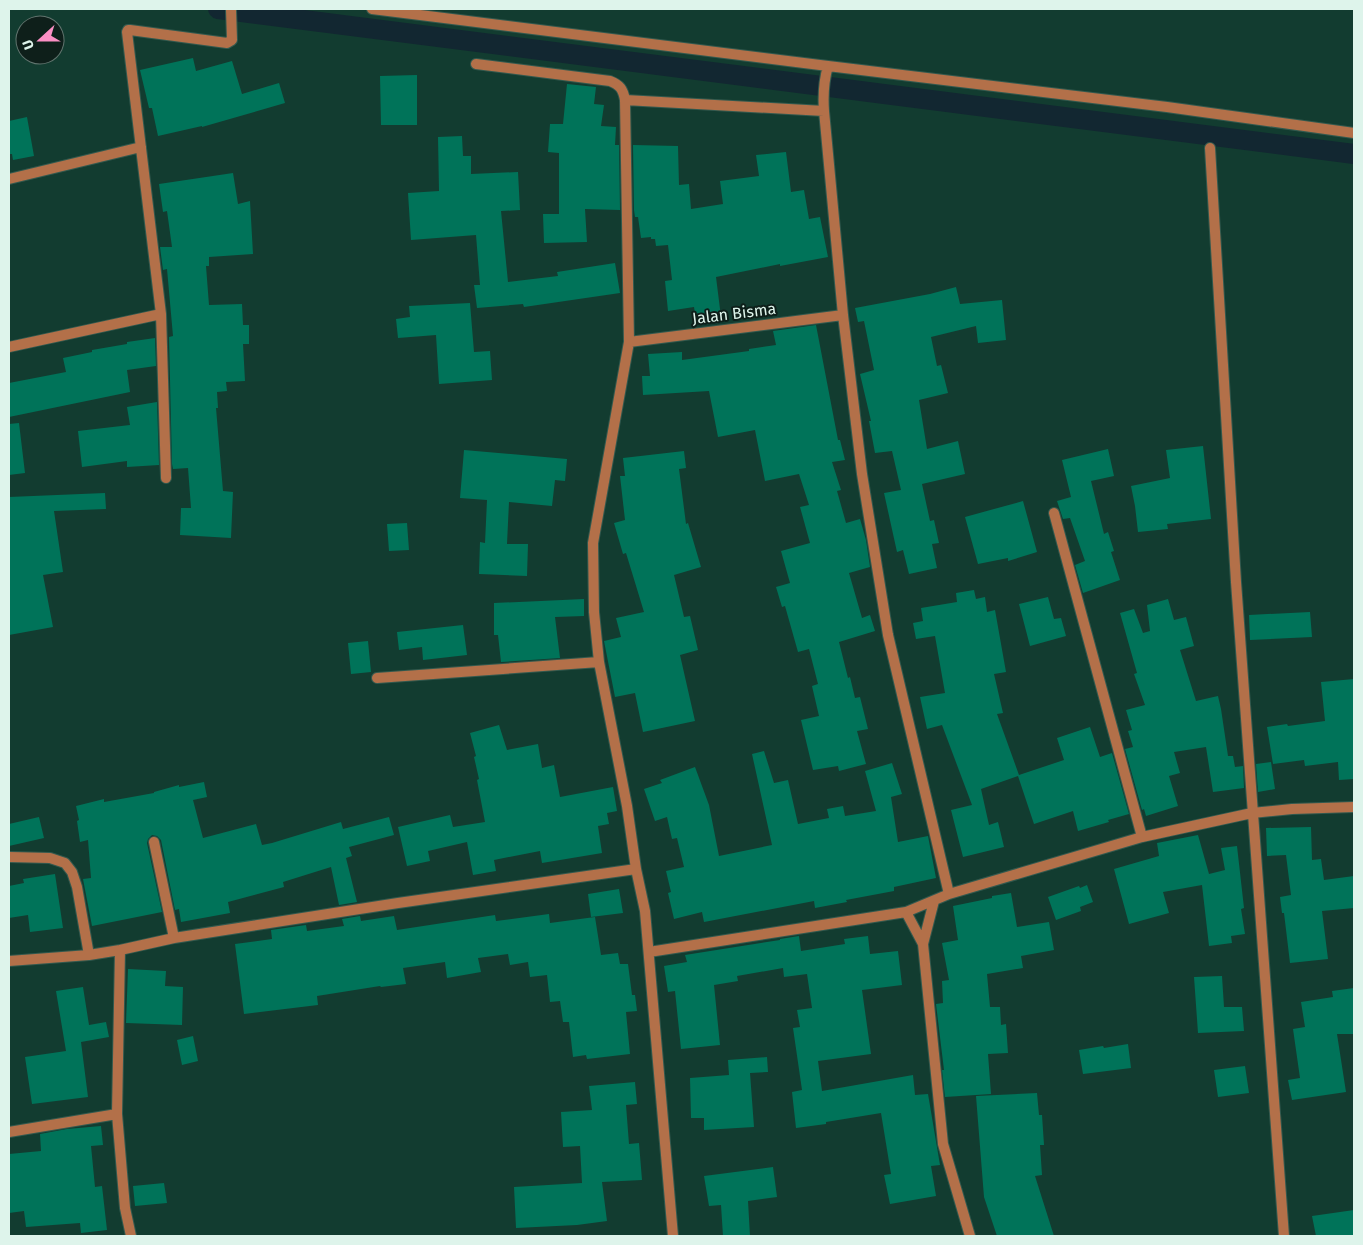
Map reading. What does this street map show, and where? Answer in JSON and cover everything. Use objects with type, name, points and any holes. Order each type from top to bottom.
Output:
[{"type":"street","points":[[166,478],[161,314],[127,32],[128,30],[227,43],[232,40],[231,9]]},
{"type":"street","points":[[372,9],[827,69],[1167,107],[1354,133]]},
{"type":"street","points":[[476,64],[610,81],[621,87],[625,100],[629,342],[593,543],[594,612],[599,662],[645,911],[673,1236]]},
{"type":"street","points":[[827,69],[824,106],[843,315],[862,474],[888,635],[949,894]]},
{"type":"street","points":[[625,100],[824,106]]},
{"type":"street","points":[[9,179],[141,147]]},
{"type":"street","points":[[1210,148],[1236,582],[1284,1236]]},
{"type":"street","points":[[9,347],[161,314]]},
{"type":"street","name":"Jalan Bisma","points":[[629,342],[843,315]]},
{"type":"street","points":[[1054,513],[1142,837]]},
{"type":"street","points":[[377,678],[599,662]]},
{"type":"street","points":[[649,952],[906,912],[949,894],[1142,837],[1252,813],[1292,809],[1354,807]]},
{"type":"street","points":[[154,842],[174,938]]},
{"type":"street","points":[[9,857],[50,858],[65,863],[72,872],[77,888],[89,955]]},
{"type":"street","points":[[9,961],[89,955],[174,938],[398,903],[636,869]]},
{"type":"street","points":[[934,901],[923,944],[943,1144],[970,1236]]},
{"type":"street","points":[[906,912],[923,944]]},
{"type":"street","points":[[120,950],[116,1114],[125,1208],[130,1236]]},
{"type":"street","points":[[9,1132],[116,1114]]},
{"type":"building","points":[[193,58],[196,71],[232,61],[242,94],[279,83],[285,103],[202,127],[158,136],[152,108],[149,108],[140,70]]},
{"type":"building","points":[[417,75],[417,125],[381,125],[380,76]]},
{"type":"building","points":[[567,84],[596,87],[594,104],[604,105],[601,126],[616,127],[615,145],[619,145],[620,210],[585,209],[587,242],[544,243],[543,214],[559,214],[559,153],[548,152],[550,124],[563,124]]},
{"type":"building","points":[[27,117],[34,156],[13,160],[12,154],[9,154],[9,121]]},
{"type":"building","points":[[462,136],[463,156],[471,156],[471,174],[518,172],[520,210],[501,211],[508,282],[558,276],[557,272],[615,263],[620,293],[524,307],[523,304],[477,308],[474,285],[480,285],[476,235],[411,240],[408,193],[439,191],[438,137]]},
{"type":"building","points":[[633,145],[678,146],[679,185],[689,184],[691,209],[723,204],[720,181],[759,176],[756,155],[786,152],[791,192],[804,190],[809,219],[820,217],[828,257],[780,266],[780,264],[716,277],[721,317],[696,320],[694,307],[668,311],[665,281],[672,280],[668,245],[656,246],[655,239],[651,239],[651,237],[641,238],[638,217],[635,217],[634,210]]},
{"type":"building","points":[[233,173],[238,204],[250,201],[253,254],[209,257],[209,266],[206,266],[209,305],[242,304],[243,325],[249,325],[249,344],[243,344],[245,381],[226,382],[227,391],[217,392],[218,408],[216,408],[223,491],[233,492],[231,538],[180,535],[181,508],[191,508],[188,468],[173,469],[172,464],[169,337],[173,336],[167,269],[163,270],[160,247],[172,247],[167,211],[163,212],[159,184]]},
{"type":"building","points":[[956,287],[960,304],[1002,300],[1006,340],[978,343],[976,326],[931,337],[937,366],[941,365],[948,393],[919,400],[927,449],[958,441],[965,474],[922,484],[930,521],[934,520],[939,543],[932,544],[937,568],[909,574],[903,550],[897,552],[884,493],[901,490],[892,451],[875,453],[869,421],[871,421],[860,374],[874,370],[864,321],[858,322],[855,308],[930,294]]},
{"type":"building","points":[[470,303],[474,352],[490,351],[492,380],[439,384],[436,335],[398,338],[396,319],[410,317],[409,306]]},
{"type":"building","points":[[816,325],[838,440],[840,440],[845,460],[832,462],[841,490],[837,491],[846,523],[860,519],[866,540],[870,567],[849,573],[862,618],[870,615],[875,631],[839,642],[848,678],[850,677],[855,698],[860,697],[868,729],[857,731],[866,764],[839,771],[838,766],[813,770],[801,720],[819,716],[812,686],[818,684],[809,649],[798,652],[785,606],[782,607],[776,587],[790,583],[781,551],[810,543],[800,507],[809,505],[799,474],[765,481],[755,430],[718,437],[709,391],[643,395],[642,376],[650,376],[648,354],[682,352],[682,360],[749,351],[749,349],[776,345],[773,331]]},
{"type":"building","points":[[155,338],[156,366],[127,370],[130,392],[9,417],[9,383],[66,372],[63,358],[92,352],[92,350],[127,344],[127,342]]},
{"type":"building","points":[[157,402],[159,465],[127,467],[127,461],[82,467],[78,431],[130,425],[127,407]]},
{"type":"building","points":[[19,423],[25,473],[9,475],[9,424]]},
{"type":"building","points":[[1203,446],[1211,519],[1167,524],[1168,529],[1138,532],[1131,486],[1170,478],[1166,450]]},
{"type":"building","points":[[1108,449],[1114,476],[1091,481],[1104,534],[1108,532],[1114,551],[1111,552],[1120,580],[1083,593],[1075,565],[1085,561],[1070,518],[1063,519],[1057,501],[1071,497],[1062,460]]},
{"type":"building","points":[[464,450],[567,459],[565,481],[555,480],[552,506],[509,502],[507,544],[528,544],[527,576],[479,574],[480,542],[485,543],[487,500],[460,498]]},
{"type":"building","points":[[684,451],[686,468],[679,469],[686,524],[688,523],[701,567],[674,575],[684,617],[690,616],[698,650],[680,655],[695,721],[643,732],[635,693],[615,697],[604,641],[621,637],[616,618],[644,612],[626,553],[623,554],[614,523],[625,520],[620,476],[625,476],[623,458]]},
{"type":"building","points":[[105,493],[106,509],[54,511],[63,572],[43,575],[53,627],[9,635],[9,497]]},
{"type":"building","points":[[1023,501],[1037,552],[1008,561],[1008,558],[978,564],[965,517]]},
{"type":"building","points":[[407,523],[409,550],[389,551],[387,524]]},
{"type":"building","points":[[974,590],[976,599],[985,597],[987,612],[995,610],[1006,672],[994,674],[1003,713],[997,714],[1019,775],[1064,760],[1057,738],[1090,727],[1100,757],[1112,753],[1129,814],[1078,831],[1073,811],[1034,824],[1018,776],[981,789],[989,825],[998,822],[1004,847],[963,857],[951,810],[972,805],[942,725],[927,729],[920,697],[945,693],[935,636],[916,639],[913,623],[923,621],[921,608],[957,602],[956,593]]},
{"type":"building","points":[[1048,597],[1054,619],[1061,618],[1066,636],[1030,646],[1019,604]]},
{"type":"building","points":[[584,599],[584,616],[555,617],[560,658],[501,662],[498,635],[494,635],[494,603]]},
{"type":"building","points":[[1168,599],[1174,620],[1186,617],[1194,646],[1180,650],[1196,701],[1218,696],[1228,756],[1233,756],[1235,767],[1243,766],[1244,788],[1213,792],[1206,747],[1174,752],[1180,773],[1169,776],[1178,806],[1146,816],[1144,809],[1142,810],[1125,749],[1133,747],[1128,731],[1132,730],[1126,710],[1145,705],[1134,674],[1137,673],[1120,613],[1134,609],[1143,633],[1150,631],[1147,605]]},
{"type":"building","points":[[1310,612],[1312,637],[1250,640],[1249,615]]},
{"type":"building","points":[[463,625],[467,655],[423,660],[422,647],[399,650],[397,632]]},
{"type":"building","points":[[368,641],[371,672],[351,674],[348,643]]},
{"type":"building","points":[[1354,679],[1354,779],[1339,780],[1338,762],[1305,766],[1304,760],[1273,764],[1267,727],[1325,721],[1321,682]]},
{"type":"building","points":[[499,725],[507,750],[538,744],[542,768],[554,765],[560,797],[613,787],[617,811],[607,813],[609,824],[598,826],[602,853],[542,863],[540,851],[494,860],[496,871],[473,875],[467,842],[428,851],[430,861],[407,866],[398,827],[450,815],[453,827],[485,822],[477,780],[479,779],[474,757],[476,756],[470,733]]},
{"type":"building","points":[[764,751],[774,783],[788,780],[798,824],[829,818],[827,809],[843,806],[845,816],[876,811],[865,771],[892,763],[902,794],[891,797],[898,842],[928,836],[936,878],[894,887],[894,891],[815,908],[814,901],[704,922],[702,912],[674,919],[668,893],[671,892],[666,871],[684,867],[677,838],[672,839],[667,817],[655,821],[644,789],[662,783],[660,780],[695,767],[709,805],[719,856],[772,845],[752,754]]},
{"type":"building","points":[[1271,762],[1275,789],[1258,792],[1256,764]]},
{"type":"building","points":[[204,782],[207,797],[193,800],[203,838],[256,824],[262,845],[341,822],[343,829],[389,817],[394,835],[349,847],[352,856],[346,858],[357,902],[339,905],[331,867],[283,882],[284,887],[228,902],[230,913],[181,922],[179,909],[175,910],[161,840],[157,836],[152,835],[147,843],[162,912],[92,926],[83,879],[91,878],[88,840],[80,842],[76,806],[104,799],[104,802],[154,793],[179,785],[179,787]]},
{"type":"building","points":[[39,817],[44,838],[9,846],[9,824]]},
{"type":"building","points":[[1311,827],[1312,860],[1321,859],[1324,880],[1354,876],[1354,908],[1322,911],[1328,959],[1290,963],[1284,913],[1282,913],[1280,897],[1291,895],[1286,855],[1267,856],[1266,828]]},
{"type":"building","points":[[1198,835],[1209,874],[1225,870],[1221,848],[1237,846],[1244,908],[1241,909],[1245,934],[1231,936],[1232,943],[1209,946],[1202,885],[1163,892],[1169,913],[1129,924],[1114,869],[1159,856],[1157,843]]},
{"type":"building","points":[[55,874],[63,928],[30,932],[28,915],[9,918],[9,886],[24,883],[23,879]]},
{"type":"building","points":[[1087,885],[1093,902],[1080,907],[1081,911],[1056,920],[1048,897]]},
{"type":"building","points":[[619,889],[623,913],[591,917],[588,894]]},
{"type":"building","points":[[1011,893],[1017,927],[1049,922],[1054,950],[1021,956],[1023,968],[987,974],[990,1007],[1000,1007],[1001,1025],[1006,1024],[1008,1053],[988,1054],[991,1094],[945,1097],[942,1070],[944,1070],[936,1004],[943,1003],[942,981],[949,980],[942,943],[958,940],[953,906]]},
{"type":"building","points":[[549,914],[550,923],[595,917],[601,955],[618,953],[620,964],[628,964],[632,995],[635,995],[637,1011],[626,1012],[630,1054],[587,1059],[586,1055],[573,1057],[569,1022],[563,1022],[560,1001],[550,1002],[547,975],[530,977],[528,962],[510,965],[508,954],[478,958],[481,972],[447,978],[445,962],[403,968],[406,984],[317,996],[318,1005],[244,1014],[235,944],[272,939],[271,930],[306,925],[307,931],[344,926],[342,919],[360,916],[361,921],[394,916],[397,930],[495,915],[496,921]]},
{"type":"building","points":[[799,936],[801,951],[845,944],[844,939],[868,936],[870,954],[898,951],[902,985],[862,990],[871,1054],[818,1061],[822,1091],[913,1075],[915,1095],[928,1094],[940,1165],[931,1166],[936,1196],[890,1204],[884,1175],[891,1174],[881,1113],[796,1128],[792,1092],[802,1090],[793,1028],[800,1027],[797,1010],[812,1008],[807,974],[784,977],[783,968],[737,976],[738,981],[714,985],[720,1045],[681,1049],[675,991],[668,992],[664,966],[687,962],[685,955]]},
{"type":"building","points":[[128,969],[166,971],[165,986],[183,987],[182,1025],[126,1023]]},
{"type":"building","points":[[1222,976],[1224,1007],[1242,1007],[1244,1031],[1198,1033],[1194,977]]},
{"type":"building","points":[[83,987],[89,1025],[106,1022],[109,1037],[81,1042],[88,1097],[32,1104],[25,1057],[66,1051],[56,991]]},
{"type":"building","points":[[1354,988],[1354,1034],[1337,1034],[1346,1092],[1292,1100],[1288,1080],[1300,1078],[1293,1029],[1305,1027],[1301,1002],[1333,997],[1332,991]]},
{"type":"building","points":[[193,1036],[198,1061],[182,1065],[177,1040]]},
{"type":"building","points":[[1128,1044],[1131,1068],[1083,1074],[1079,1050]]},
{"type":"building","points":[[767,1057],[768,1072],[750,1073],[754,1127],[704,1130],[704,1118],[691,1118],[690,1078],[729,1075],[728,1060]]},
{"type":"building","points":[[1245,1066],[1249,1093],[1218,1097],[1214,1070]]},
{"type":"building","points":[[635,1082],[637,1104],[626,1105],[629,1144],[639,1143],[642,1180],[602,1182],[607,1221],[577,1225],[516,1228],[514,1187],[582,1183],[580,1146],[563,1147],[561,1112],[592,1110],[589,1086]]},
{"type":"building","points":[[1037,1093],[1039,1115],[1042,1115],[1044,1145],[1040,1145],[1042,1175],[1035,1176],[1054,1236],[997,1236],[984,1197],[976,1096]]},
{"type":"building","points":[[101,1126],[103,1145],[91,1146],[95,1187],[102,1186],[107,1230],[81,1233],[80,1223],[26,1227],[24,1211],[9,1213],[9,1154],[41,1151],[40,1134]]},
{"type":"building","points":[[773,1167],[777,1197],[748,1201],[750,1236],[723,1236],[721,1205],[709,1206],[704,1176]]},
{"type":"building","points":[[164,1183],[167,1203],[135,1206],[133,1186]]},
{"type":"building","points":[[1354,1210],[1354,1236],[1316,1236],[1312,1216]]},
{"type":"waterway","points":[[218,9],[1354,154]]}]
